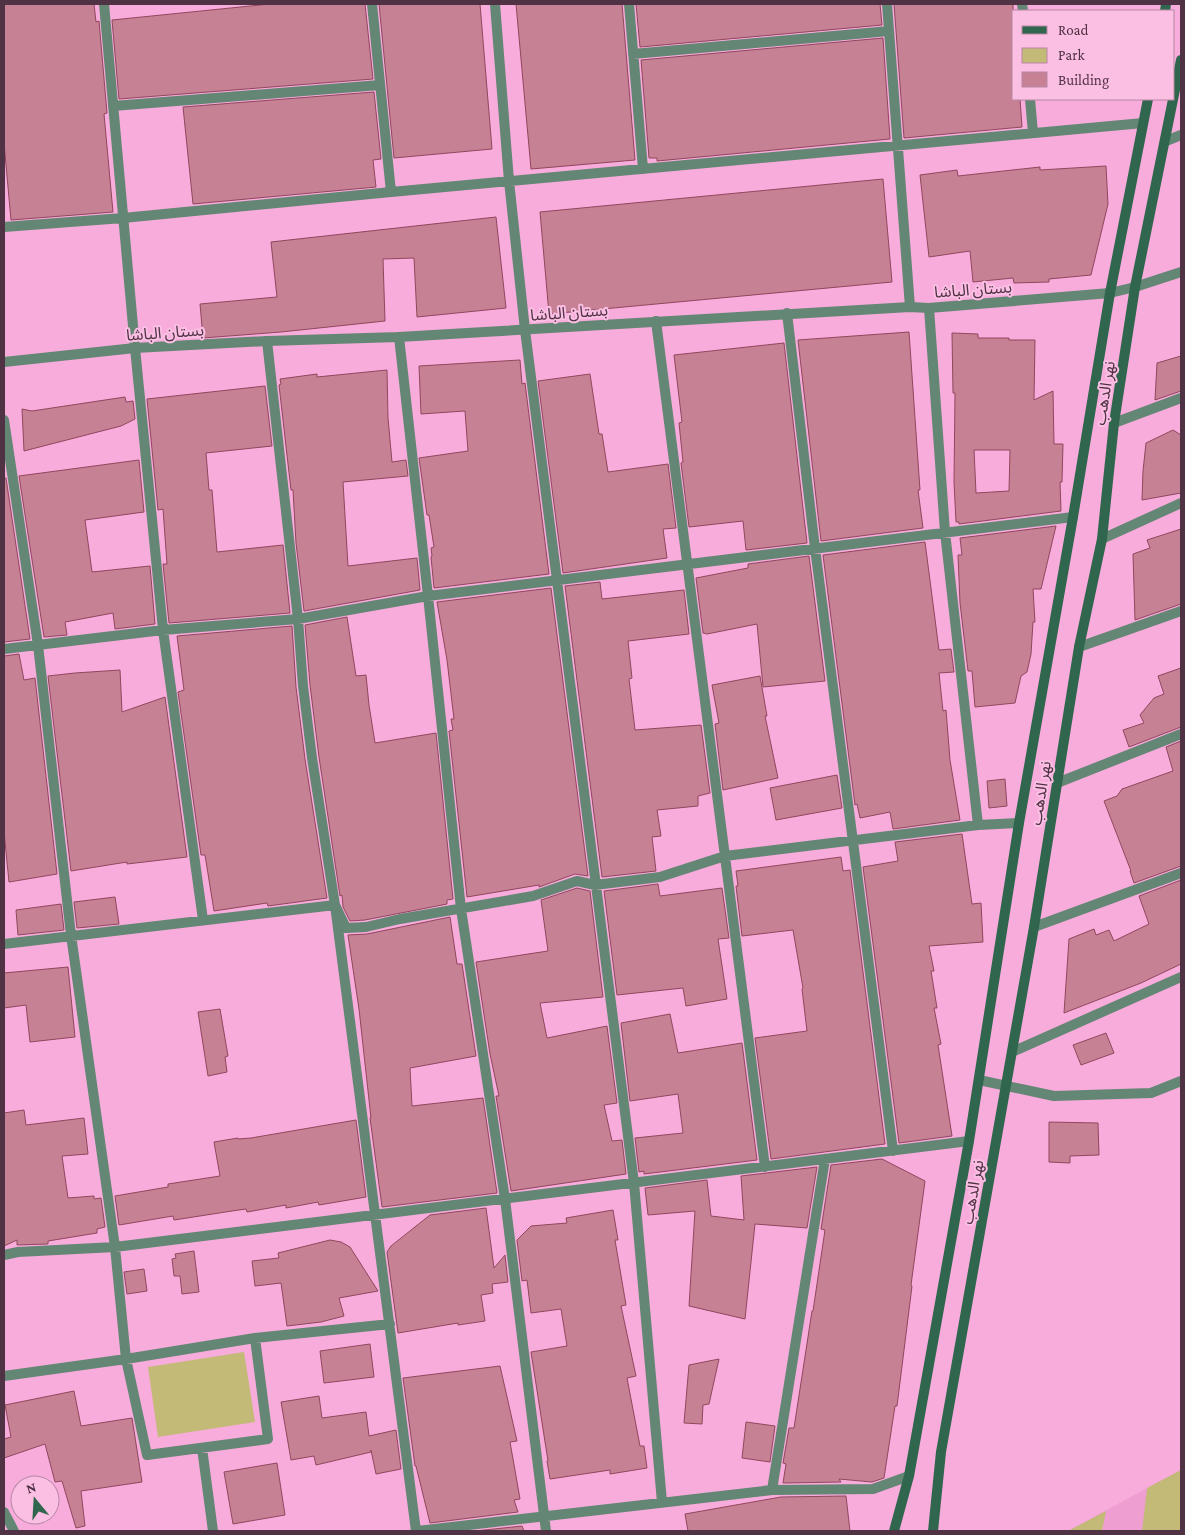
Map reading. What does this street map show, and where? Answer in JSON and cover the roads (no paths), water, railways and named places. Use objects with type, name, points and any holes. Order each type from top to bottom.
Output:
[{"type":"main road","name":"نهر الدهب","points":[[1175,92],[1181,60]]},
{"type":"main road","name":"نهر الدهب","points":[[894,1531],[909,1476],[969,1141],[1019,823],[1110,293],[1148,100]]},
{"type":"main road","name":"نهر الدهب","points":[[933,1531],[941,1452],[1034,927],[1080,647],[1102,539],[1114,423],[1135,287],[1174,100]]},
{"type":"street","points":[[104,4],[163,630],[203,920]]},
{"type":"street","points":[[372,4],[391,192]]},
{"type":"street","points":[[495,4],[525,330],[634,1183],[662,1502]]},
{"type":"street","points":[[629,4],[643,169]]},
{"type":"street","points":[[887,4],[910,306]]},
{"type":"street","points":[[633,54],[889,31]]},
{"type":"street","points":[[113,106],[380,85]]},
{"type":"street","points":[[1030,100],[1033,133]]},
{"type":"street","points":[[4,227],[124,218],[1143,123]]},
{"type":"street","points":[[1166,141],[1181,135]]},
{"type":"street","name":"بستان الباشا","points":[[4,362],[135,348],[399,337],[910,306],[929,308],[1110,293],[1181,272]]},
{"type":"street","points":[[929,308],[945,532],[978,825]]},
{"type":"street","points":[[787,313],[815,548],[893,1150]]},
{"type":"street","points":[[656,321],[765,1167]]},
{"type":"street","points":[[399,337],[461,909],[505,1199],[546,1531]]},
{"type":"street","points":[[267,341],[312,758],[335,904],[416,1531],[772,1490],[873,1489],[909,1476]]},
{"type":"street","points":[[1114,423],[1181,398]]},
{"type":"street","points":[[4,420],[38,645],[71,935],[115,1247],[126,1359],[147,1455],[268,1439],[255,1338]]},
{"type":"street","points":[[1102,539],[1181,503]]},
{"type":"street","points":[[4,649],[163,630],[298,619],[428,596],[1073,517]]},
{"type":"street","points":[[1080,647],[1181,611]]},
{"type":"street","points":[[1057,783],[1181,734]]},
{"type":"street","points":[[335,904],[346,928],[366,927],[400,919],[533,896],[576,880],[595,885],[660,877],[724,856],[978,825],[1019,823]]},
{"type":"street","points":[[1034,927],[1181,873]]},
{"type":"street","points":[[4,944],[335,904]]},
{"type":"street","points":[[1012,1052],[1181,977]]},
{"type":"street","points":[[978,1080],[1054,1096],[1150,1093],[1181,1081]]},
{"type":"street","points":[[4,1255],[18,1252],[115,1247],[969,1141]]},
{"type":"street","points":[[772,1490],[825,1159]]},
{"type":"street","points":[[4,1376],[255,1338],[390,1324]]},
{"type":"street","points":[[202,1448],[212,1531]]},
{"type":"street","points":[[4,1512],[10,1530]]}]
